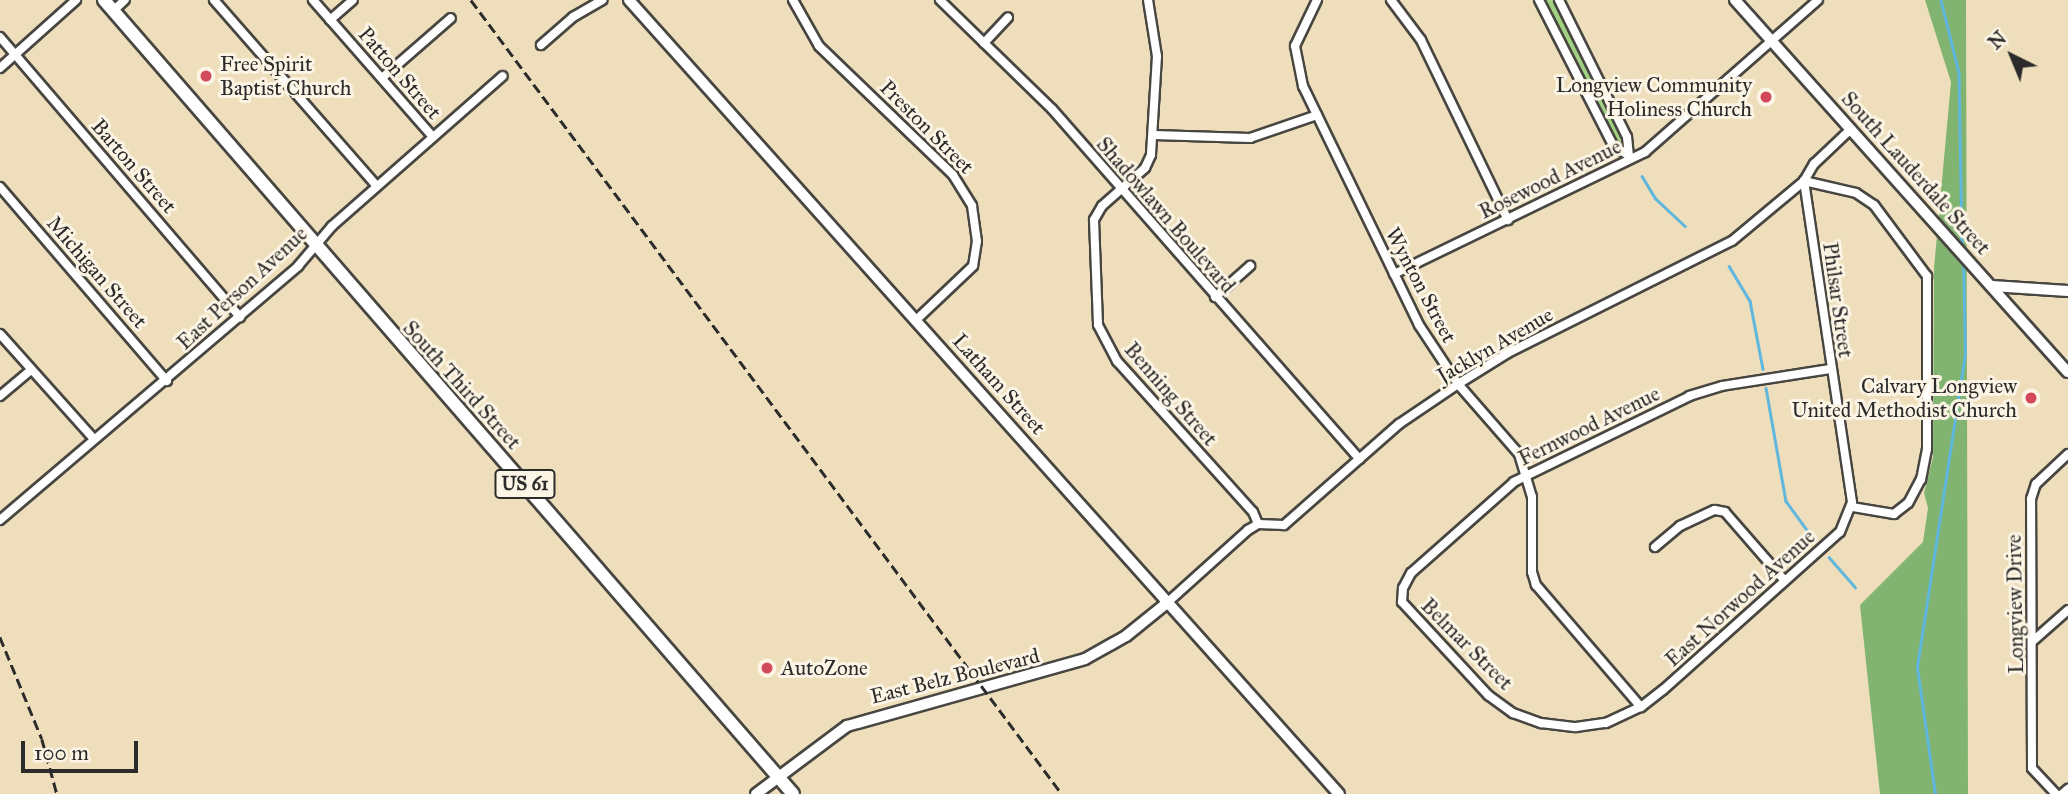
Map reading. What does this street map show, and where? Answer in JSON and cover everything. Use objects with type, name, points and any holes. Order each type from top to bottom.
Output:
[{"type":"main road","name":"South Third Street","points":[[104,0],[793,794]]},
{"type":"street","points":[[0,68],[76,0]]},
{"type":"street","points":[[113,11],[125,0]]},
{"type":"street","points":[[214,0],[377,186]]},
{"type":"street","name":"Patton Street","points":[[313,0],[433,137]]},
{"type":"street","points":[[330,20],[353,0]]},
{"type":"street","points":[[541,45],[573,17],[603,0]]},
{"type":"street","name":"Latham Street","points":[[629,0],[1339,794]]},
{"type":"street","name":"Preston Street","points":[[793,0],[820,46],[955,177],[972,206],[977,241],[973,266],[916,320]]},
{"type":"street","name":"Shadowlawn Boulevard","points":[[940,0],[1052,109],[1119,191],[1360,459]]},
{"type":"street","name":"Benning Street","points":[[1148,0],[1157,42],[1154,135],[1150,160],[1102,206],[1093,228],[1102,338],[1122,367],[1253,512],[1258,524]]},
{"type":"street","name":"Wynton Street","points":[[1317,0],[1300,28],[1294,52],[1300,79],[1419,326],[1458,384],[1519,454],[1535,527],[1532,560],[1536,585],[1641,707]]},
{"type":"street","points":[[1391,0],[1420,40],[1508,220]]},
{"type":"street","points":[[1539,0],[1613,145],[1630,158]]},
{"type":"street","points":[[1559,0],[1627,137],[1630,158]]},
{"type":"street","name":"South Lauderdale Street","points":[[1735,0],[2068,372]]},
{"type":"street","name":"Rosewood Avenue","points":[[1394,274],[1508,220],[1657,143],[1818,0]]},
{"type":"street","points":[[382,78],[451,18]]},
{"type":"street","points":[[984,43],[1008,18]]},
{"type":"street","name":"Barton Street","points":[[0,37],[240,317]]},
{"type":"street","name":"East Person Avenue","points":[[0,520],[240,317],[317,246],[332,226],[503,76]]},
{"type":"street","points":[[1154,135],[1250,138],[1317,115]]},
{"type":"street","name":"Jacklyn Avenue","points":[[1258,524],[1284,525],[1405,419],[1508,353],[1713,253],[1804,181],[1814,164],[1851,129]]},
{"type":"street","points":[[1804,181],[1856,193],[1874,205],[1927,276],[1927,449],[1921,479],[1908,503],[1894,514],[1852,507]]},
{"type":"street","name":"Philsar Street","points":[[1804,181],[1852,507]]},
{"type":"street","name":"Michigan Street","points":[[0,187],[167,381]]},
{"type":"street","points":[[1215,297],[1250,266]]},
{"type":"street","points":[[1992,286],[2068,291]]},
{"type":"street","points":[[0,334],[94,439]]},
{"type":"street","name":"Fernwood Avenue","points":[[1403,588],[1411,573],[1489,502],[1526,477],[1690,396],[1721,386],[1830,369]]},
{"type":"street","points":[[0,396],[31,370]]},
{"type":"street","name":"Longview Drive","points":[[2056,794],[2032,768],[2034,640],[2031,499],[2036,484],[2068,454]]},
{"type":"street","name":"East Norwood Avenue","points":[[1641,707],[1840,532],[1852,507]]},
{"type":"street","points":[[1654,547],[1680,526],[1715,510],[1725,512],[1785,581]]},
{"type":"street","points":[[1168,602],[1258,524]]},
{"type":"street","name":"Belmar Street","points":[[1403,588],[1402,602],[1413,618],[1488,695],[1513,713],[1541,723],[1576,727],[1606,723],[1641,707]]},
{"type":"street","name":"East Belz Boulevard","points":[[756,794],[829,737],[871,716],[1043,674],[1085,659],[1126,636],[1168,602]]},
{"type":"street","points":[[2034,640],[2068,610]]},
{"type":"street","points":[[2062,794],[2068,789]]},
{"type":"green space","points":[[1543,0],[1554,0],[1624,138],[1622,143],[1615,141]]},
{"type":"green space","points":[[1925,0],[1966,0],[1968,794],[1880,794],[1860,605],[1923,542],[1928,508],[1924,493],[1933,457],[1934,268],[1951,82]]},
{"type":"waterway","points":[[1941,0],[1959,73],[1962,249]]},
{"type":"waterway","points":[[1642,176],[1655,198],[1685,226]]},
{"type":"waterway","points":[[1935,794],[1917,667],[1965,353],[1963,260]]},
{"type":"waterway","points":[[1729,266],[1750,301],[1763,369]]},
{"type":"waterway","points":[[1766,388],[1786,501],[1815,541]]},
{"type":"waterway","points":[[1829,557],[1855,587]]},
{"type":"railway","points":[[471,0],[1062,794]]},
{"type":"railway","points":[[0,637],[42,739],[57,794]]},
{"type":"place","name":"Free Spirit Baptist Church","points":[[206,76]]},
{"type":"place","name":"Longview Community Holiness Church","points":[[1766,97]]},
{"type":"place","name":"Calvary Longview United Methodist Church","points":[[2031,398]]},
{"type":"place","name":"AutoZone","points":[[767,668]]}]
